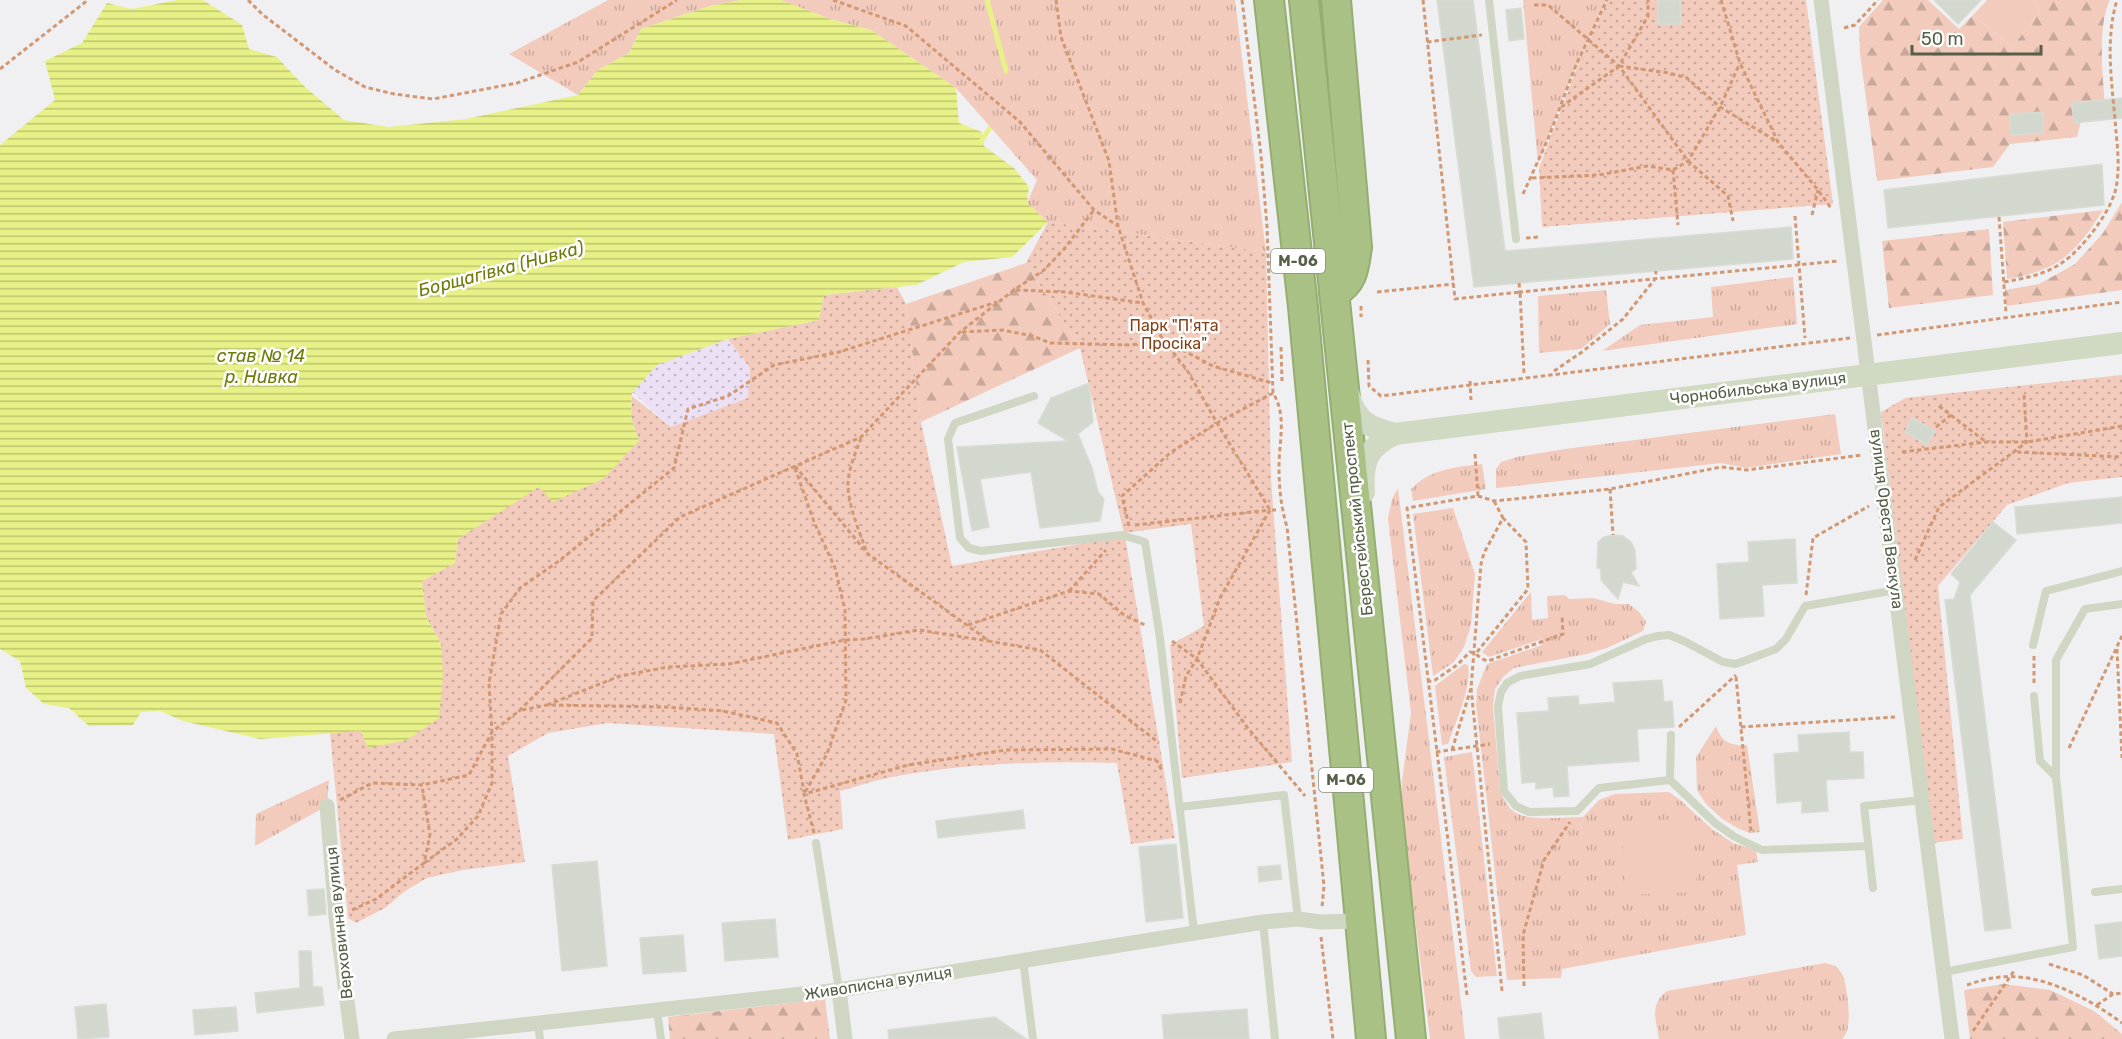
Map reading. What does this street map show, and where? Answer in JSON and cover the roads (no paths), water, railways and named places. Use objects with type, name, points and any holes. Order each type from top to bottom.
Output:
[{"type":"highway","name":"Берестейський проспект","points":[[1269,0],[1303,307],[1371,1039]]},
{"type":"highway","name":"Берестейський проспект","points":[[1304,0],[1410,1039]]},
{"type":"highway","points":[[1334,293],[1345,287],[1352,276],[1357,247],[1336,0]]},
{"type":"main road","name":"Чорнобильська вулиця","points":[[1381,755],[1385,728],[1363,477],[1366,458],[1380,441],[1395,434],[2122,343]]},
{"type":"main road","name":"Чорнобильська вулиця","points":[[1343,374],[1351,403],[1360,420],[1373,428],[1395,434]]},
{"type":"street","name":"вулиця Ореста Васкула","points":[[1821,0],[1952,1039]]},
{"type":"street","name":"Верховинна вулиця","points":[[327,806],[336,917],[352,1039]]},
{"type":"street","name":"Живописна вулиця","points":[[394,1039],[539,1032],[657,1011],[839,990],[1263,922],[1298,919],[1321,922],[1359,921]]},
{"type":"street","points":[[839,990],[845,1039]]},
{"type":"lane","points":[[1489,0],[1516,239]]},
{"type":"lane","points":[[1034,396],[955,423],[951,429],[948,439],[960,538],[969,548],[981,551],[1120,535],[1145,543],[1161,638],[1194,932]]},
{"type":"lane","points":[[2034,645],[2046,591],[2122,571]]},
{"type":"lane","points":[[1671,780],[1599,788],[1577,811],[1529,812],[1516,806],[1504,791],[1498,706],[1501,692],[1508,682],[1520,676],[1590,664],[1658,636],[1669,635],[1723,662],[1736,664],[1776,649],[1786,639],[1805,606],[1896,590]]},
{"type":"lane","points":[[1944,972],[2073,947],[2056,777],[2056,660],[2085,609],[2122,604]]},
{"type":"lane","points":[[2034,696],[2040,761],[2056,777]]},
{"type":"lane","points":[[1671,735],[1671,780],[1715,823],[1735,837],[1762,850],[1869,846]]},
{"type":"lane","points":[[1180,807],[1284,795],[1298,919]]},
{"type":"lane","points":[[1873,888],[1864,806],[1922,800]]},
{"type":"lane","points":[[816,843],[839,990]]},
{"type":"lane","points":[[2095,892],[2122,889]]},
{"type":"lane","points":[[1263,922],[1275,1039]]},
{"type":"lane","points":[[1023,960],[1033,1039]]},
{"type":"lane","points":[[657,1011],[661,1039]]},
{"type":"water","name":"став № 14 р. Нивка","points":[[177,0],[203,0],[242,25],[249,49],[277,57],[304,86],[344,120],[389,127],[466,119],[578,95],[598,70],[629,53],[641,29],[710,6],[741,0],[781,0],[830,19],[871,30],[956,88],[959,123],[982,132],[984,146],[1014,168],[1029,187],[1027,203],[1048,222],[1012,257],[964,262],[916,285],[824,295],[819,320],[728,339],[657,365],[632,393],[631,417],[639,441],[603,479],[553,502],[539,487],[458,539],[455,563],[422,581],[426,616],[441,644],[443,677],[439,718],[407,740],[368,748],[361,731],[260,739],[183,721],[160,711],[141,712],[133,725],[89,726],[69,708],[44,704],[26,688],[20,661],[0,649],[0,145],[55,100],[45,61],[82,43],[107,3],[132,9]]},
{"type":"waterway","name":"Борщагівка (Нивка)","points":[[987,0],[1006,71]]},
{"type":"waterway","name":"Борщагівка (Нивка)","points":[[980,143],[989,129]]},
{"type":"park label","name":"Парк \"П'ята Просіка\"","points":[[1174,334]]}]
